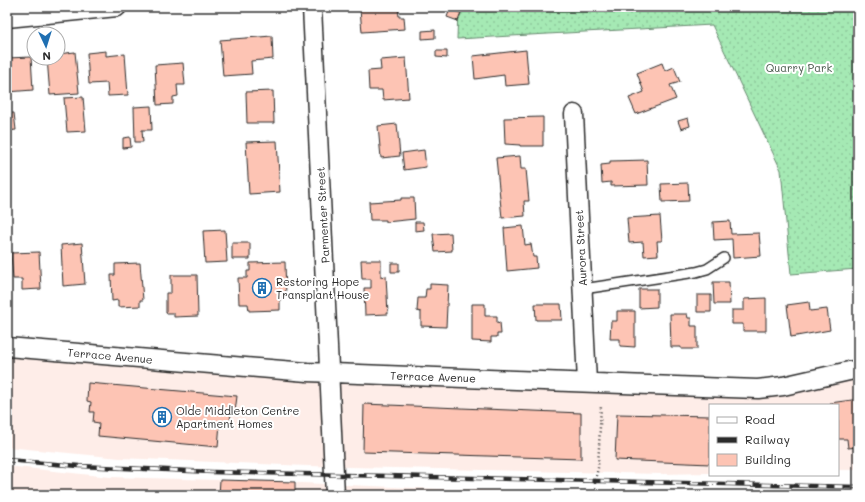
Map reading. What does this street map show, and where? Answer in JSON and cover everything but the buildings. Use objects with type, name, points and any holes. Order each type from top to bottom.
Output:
[{"type":"street","points":[[7,18],[117,7]]},
{"type":"street","name":"Parmenter Street","points":[[312,7],[335,495]]},
{"type":"street","name":"Aurora Street","points":[[574,114],[584,289],[587,382]]},
{"type":"street","name":"Terrace Avenue","points":[[7,347],[330,374],[758,389],[783,386],[858,369]]},
{"type":"lane","points":[[584,289],[696,272],[707,268],[724,258]]},
{"type":"path","points":[[598,495],[595,491],[595,480],[599,462],[601,405]]},
{"type":"shaded area","points":[[7,347],[729,388],[858,369],[858,470],[839,470],[839,404],[709,404],[709,473],[662,474],[307,466],[120,458],[7,447]]},
{"type":"shaded area","points":[[7,466],[110,477],[256,481],[440,489],[690,495],[7,495]]},
{"type":"green space","name":"Quarry Park","points":[[458,7],[858,7],[858,269],[791,274],[781,170],[712,25],[457,39]]},
{"type":"railway","points":[[7,460],[79,466],[212,472],[858,487]]},
{"type":"place","name":"Restoring Hope Transplant House","points":[[262,288]]},
{"type":"place","name":"Olde Middleton Centre Apartment Homes","points":[[162,417]]}]
